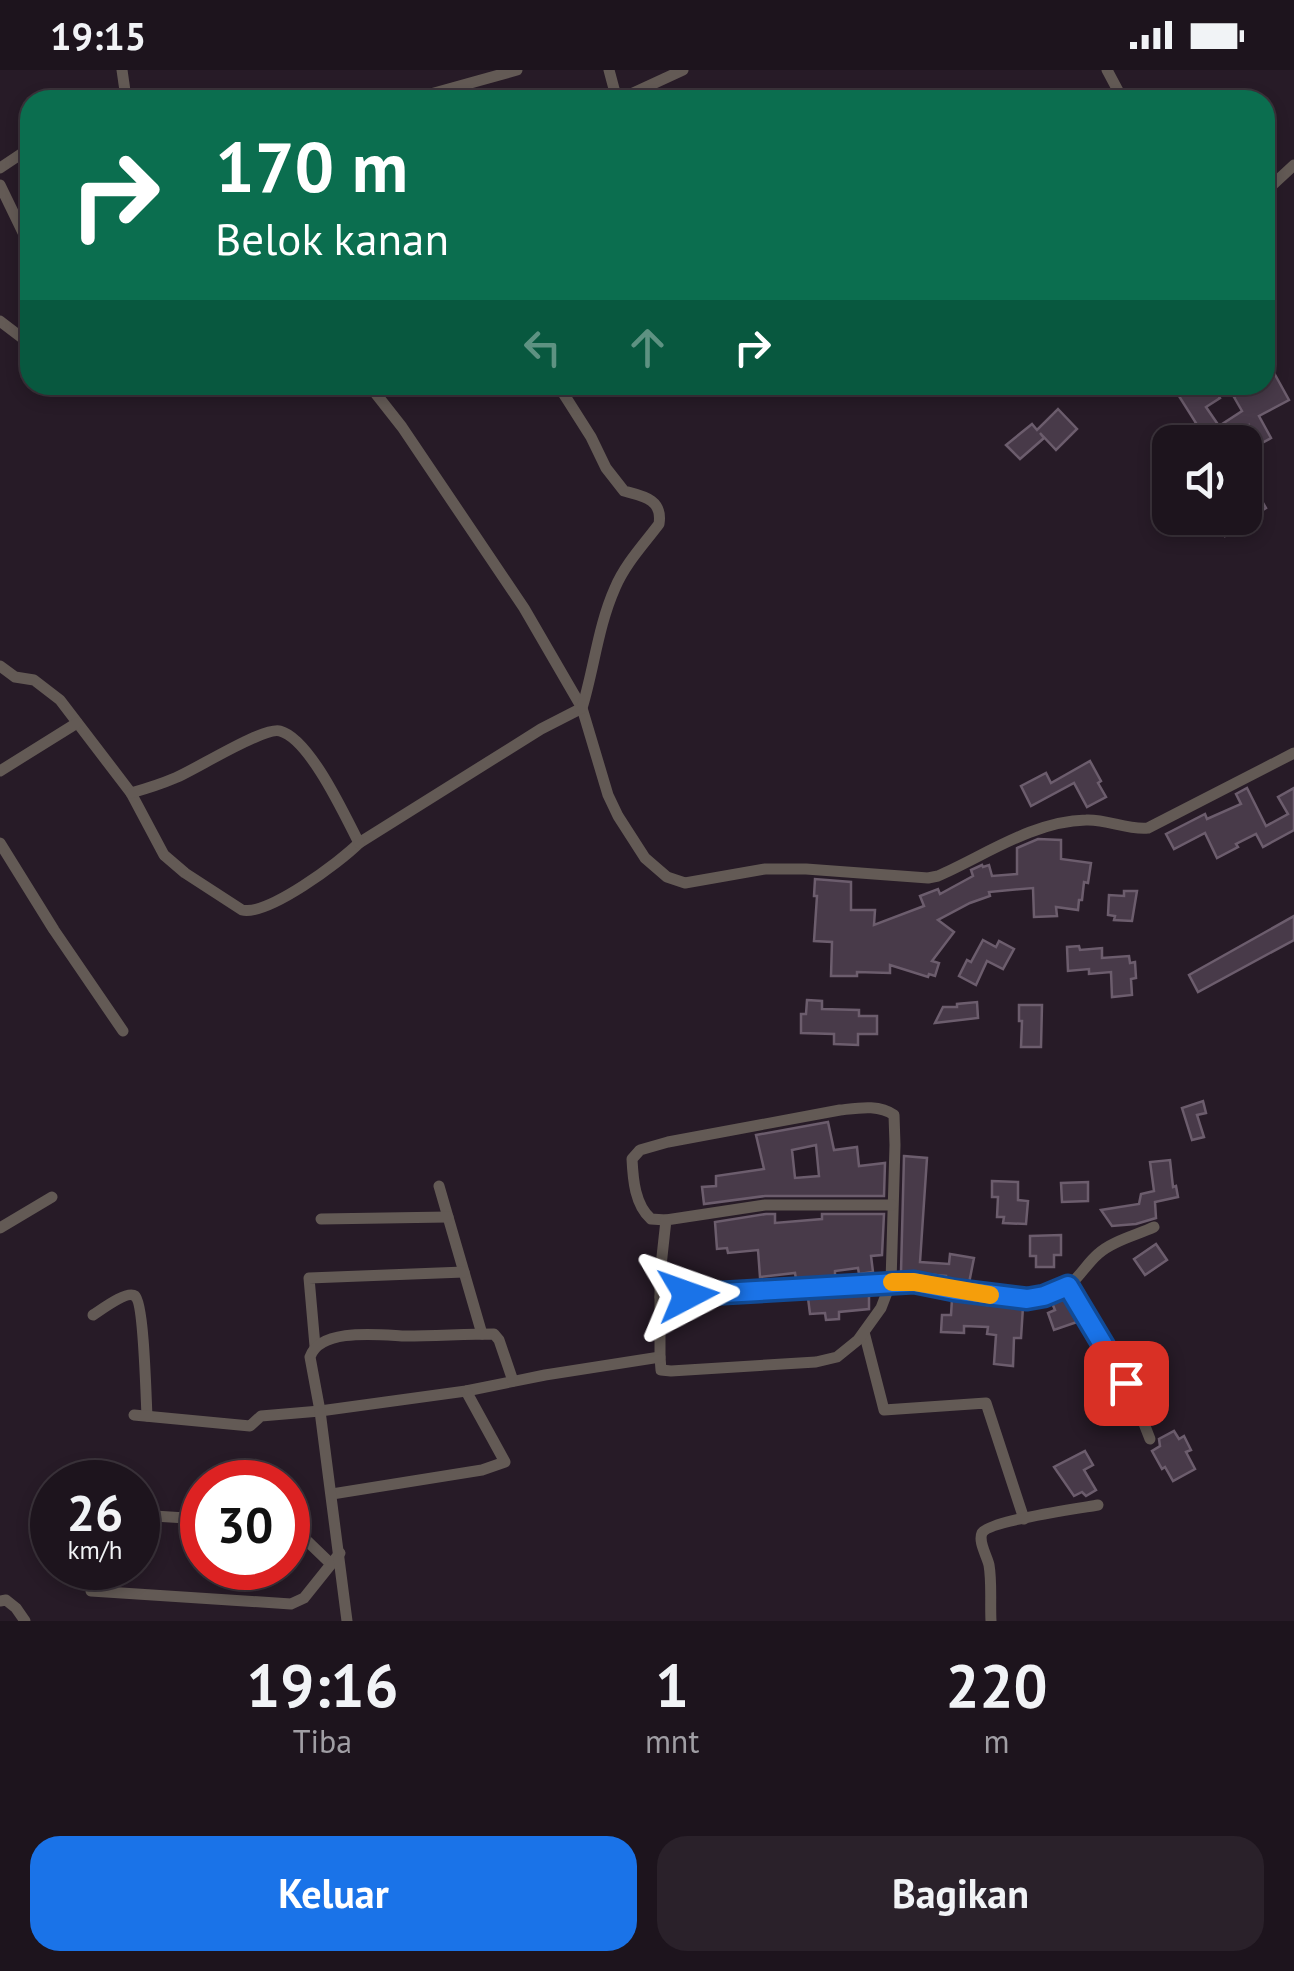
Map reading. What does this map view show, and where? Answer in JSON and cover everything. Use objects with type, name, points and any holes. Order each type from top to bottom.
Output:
[{"type":"street","points":[[445,90],[517,70]]},
{"type":"street","points":[[639,90],[683,70]]},
{"type":"street","points":[[1275,183],[1294,165]]},
{"type":"street","points":[[0,185],[20,227]]},
{"type":"street","points":[[0,321],[20,336]]},
{"type":"street","points":[[376,395],[402,427],[524,608],[582,708],[601,777],[618,816],[645,858],[667,877],[684,883],[765,868],[806,868],[928,878],[1023,835],[1056,825],[1083,820],[1148,828],[1294,753]]},
{"type":"street","points":[[0,666],[16,676],[34,680],[60,700],[130,793],[164,855],[247,912],[268,905],[541,729],[582,708],[615,588],[659,524],[660,516],[650,499],[624,491],[606,468],[564,395]]},
{"type":"street","points":[[0,771],[77,723]]},
{"type":"street","points":[[130,793],[206,764],[262,732],[280,730],[306,752],[322,773],[360,843]]},
{"type":"street","points":[[0,844],[123,1032]]},
{"type":"street","points":[[666,1220],[660,1275],[660,1368],[671,1372],[816,1362],[837,1357],[864,1332],[881,1308],[891,1282],[895,1119],[892,1112],[865,1107],[640,1150],[632,1159],[639,1201],[651,1219],[764,1205],[892,1205]]},
{"type":"street","points":[[439,1186],[482,1334]]},
{"type":"street","points":[[0,1228],[52,1197]]},
{"type":"street","points":[[321,1219],[448,1217]]},
{"type":"street","points":[[660,1297],[914,1282],[1027,1299],[1068,1286],[1102,1250],[1154,1227]]},
{"type":"street","points":[[347,1621],[335,1558],[332,1494],[310,1356],[314,1346],[309,1278],[464,1272]]},
{"type":"street","points":[[1068,1286],[1116,1363],[1150,1440]]},
{"type":"street","points":[[92,1315],[122,1296],[130,1294],[138,1301],[142,1322],[140,1416],[250,1426],[261,1416],[466,1391],[660,1357]]},
{"type":"street","points":[[864,1332],[884,1410],[986,1404],[1024,1519]]},
{"type":"street","points":[[314,1346],[366,1333],[494,1334],[512,1381]]},
{"type":"street","points":[[332,1494],[482,1470],[505,1462],[466,1391]]},
{"type":"street","points":[[991,1621],[989,1566],[982,1534],[994,1525],[1098,1505]]},
{"type":"street","points":[[310,1542],[335,1558]]},
{"type":"street","points":[[91,1591],[291,1604],[304,1598],[335,1558]]},
{"type":"street","points":[[0,1601],[10,1602],[26,1621]]},
{"type":"building","points":[[1275,375],[1289,400],[1259,416],[1271,438],[1262,443],[1262,425],[1221,425],[1242,411],[1234,397],[1275,395]]},
{"type":"building","points":[[1178,395],[1218,395],[1220,398],[1206,407],[1218,425],[1193,425],[1196,423]]},
{"type":"building","points":[[1058,409],[1077,429],[1056,450],[1040,433],[1044,438],[1020,459],[1006,445],[1032,424],[1037,430]]},
{"type":"building","points":[[1090,761],[1106,797],[1087,807],[1074,783],[1031,806],[1021,786],[1046,773],[1051,783]]},
{"type":"building","points":[[1247,788],[1266,826],[1288,814],[1278,797],[1294,788],[1294,830],[1263,847],[1256,834],[1217,858],[1205,833],[1174,849],[1166,834],[1205,814],[1207,819],[1241,804],[1236,794]]},
{"type":"building","points":[[1038,839],[1061,840],[1061,859],[1091,863],[1078,910],[1056,907],[1057,916],[1034,917],[1033,888],[989,892],[990,896],[938,920],[954,932],[932,961],[939,963],[935,976],[890,965],[890,973],[831,976],[832,942],[814,941],[815,879],[851,882],[851,910],[875,910],[874,925],[924,906],[920,896],[938,889],[940,894],[973,876],[971,870],[982,865],[989,865],[992,876],[1017,874],[1017,848]]},
{"type":"building","points":[[1124,891],[1137,891],[1132,921],[1114,920],[1115,916],[1108,915],[1109,895],[1124,896]]},
{"type":"building","points":[[1294,916],[1294,940],[1198,992],[1189,975]]},
{"type":"building","points":[[983,940],[996,947],[999,941],[1014,949],[1003,969],[987,961],[976,985],[959,976]]},
{"type":"building","points":[[1079,946],[1080,950],[1102,948],[1102,958],[1129,956],[1130,963],[1135,962],[1132,995],[1112,997],[1111,972],[1068,971],[1067,947]]},
{"type":"building","points":[[807,1000],[822,1001],[822,1009],[859,1010],[859,1016],[877,1016],[877,1034],[858,1034],[858,1045],[834,1044],[834,1034],[801,1033],[801,1014],[806,1014]]},
{"type":"building","points":[[977,1002],[978,1018],[935,1023],[943,1007]]},
{"type":"building","points":[[1019,1005],[1042,1005],[1041,1047],[1021,1047]]},
{"type":"building","points":[[1203,1101],[1206,1113],[1197,1115],[1204,1137],[1192,1140],[1182,1108]]},
{"type":"building","points":[[828,1122],[834,1150],[857,1147],[859,1166],[885,1163],[884,1196],[765,1196],[704,1204],[702,1187],[716,1186],[716,1176],[764,1169],[756,1135]],"holes":[[[816,1145],[819,1176],[795,1178],[792,1150]]]},
{"type":"building","points":[[904,1156],[927,1158],[920,1262],[949,1264],[950,1254],[974,1258],[969,1283],[946,1276],[901,1272]]},
{"type":"building","points":[[1170,1160],[1178,1197],[1155,1202],[1156,1218],[1112,1226],[1101,1210],[1139,1204],[1141,1194],[1154,1191],[1150,1162]]},
{"type":"building","points":[[992,1181],[1018,1182],[1018,1200],[1028,1201],[1026,1224],[1003,1223],[1004,1217],[997,1217],[998,1197],[992,1197]]},
{"type":"building","points":[[1088,1182],[1088,1201],[1062,1202],[1061,1183]]},
{"type":"building","points":[[775,1214],[775,1223],[822,1219],[822,1214],[884,1214],[882,1255],[871,1256],[873,1272],[859,1274],[858,1268],[835,1271],[835,1277],[796,1279],[795,1273],[760,1277],[758,1250],[728,1253],[727,1248],[717,1249],[715,1222]]},
{"type":"building","points":[[1061,1235],[1061,1255],[1054,1255],[1054,1267],[1036,1267],[1036,1256],[1030,1256],[1030,1236]]},
{"type":"building","points":[[1156,1244],[1167,1260],[1145,1275],[1134,1259]]},
{"type":"building","points":[[869,1294],[869,1309],[839,1312],[839,1319],[826,1320],[825,1313],[810,1314],[808,1298]]},
{"type":"building","points":[[952,1299],[1023,1307],[1021,1338],[1014,1338],[1013,1366],[994,1364],[996,1335],[987,1334],[988,1327],[964,1326],[964,1333],[941,1332],[942,1315],[951,1315]]},
{"type":"building","points":[[1065,1299],[1077,1322],[1054,1330],[1048,1313],[1055,1310],[1052,1303]]},
{"type":"building","points":[[1174,1431],[1179,1439],[1184,1436],[1191,1450],[1186,1452],[1195,1469],[1173,1481],[1152,1451],[1160,1446],[1159,1439]]},
{"type":"building","points":[[1085,1451],[1093,1465],[1084,1470],[1096,1490],[1086,1496],[1082,1492],[1074,1496],[1054,1467]]},
{"type":"slow traffic","points":[[892,1282],[990,1295]]},
{"type":"route","points":[[688,1295],[914,1282],[1027,1299],[1068,1286],[1126,1383]]}]
